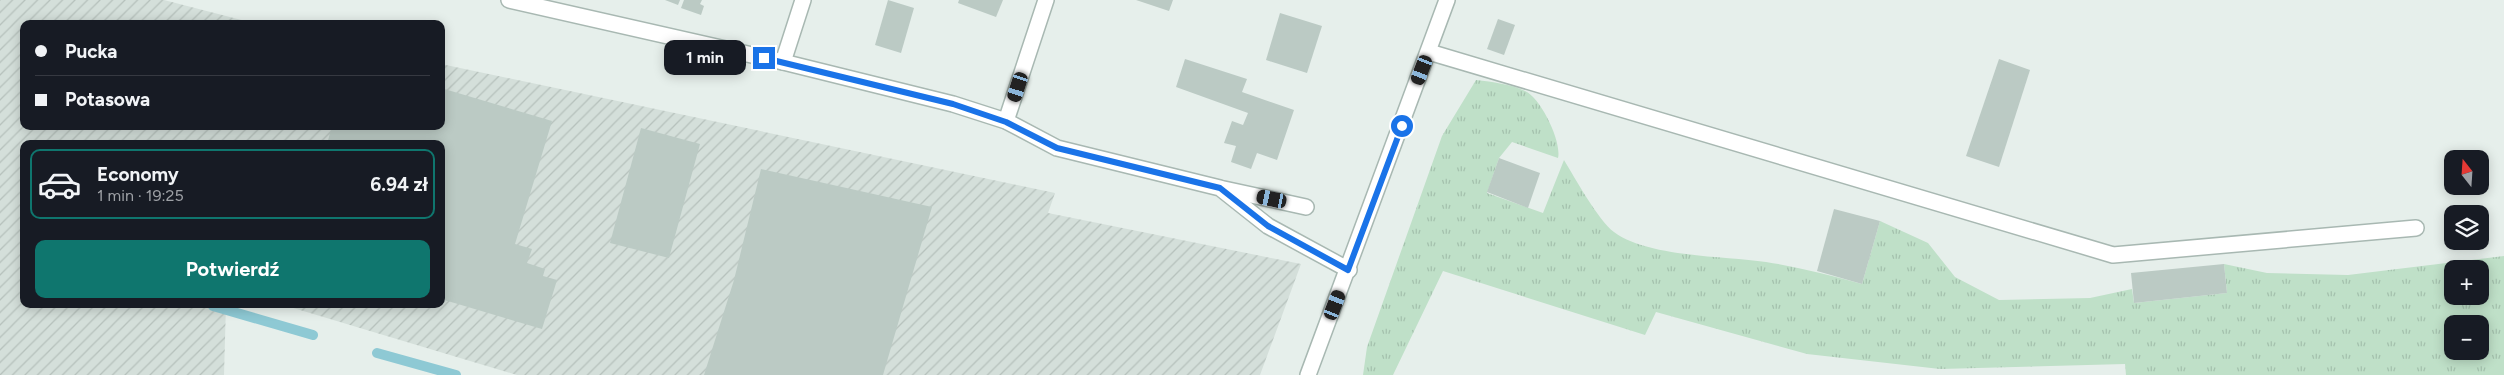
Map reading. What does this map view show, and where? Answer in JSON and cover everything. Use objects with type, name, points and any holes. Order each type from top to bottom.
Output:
[{"type":"street","points":[[509,0],[560,6],[953,104],[1006,122],[1057,148],[1306,207]]},
{"type":"street","points":[[783,62],[803,0]]},
{"type":"street","points":[[1006,122],[1046,0]]},
{"type":"street","points":[[1308,375],[1447,0]]},
{"type":"street","points":[[1429,52],[2113,255],[2416,228]]},
{"type":"street","points":[[1220,188],[1268,226],[1348,270]]},
{"type":"shaded area","points":[[0,0],[164,0],[242,20],[20,20],[20,130],[445,130],[445,65],[1055,193],[1048,213],[1301,264],[1260,375],[517,375],[293,308],[445,308],[445,140],[20,140],[20,308],[226,308],[224,375],[0,375]]},
{"type":"green space","points":[[1476,80],[1513,87],[1531,95],[1544,111],[1549,121],[1557,142],[1558,151],[1558,158],[1512,142],[1499,158],[1487,193],[1543,213],[1564,160],[1587,198],[1614,232],[1628,240],[1666,251],[1778,264],[1862,284],[1880,221],[1928,243],[1955,277],[1999,300],[2090,298],[2132,289],[2134,303],[2227,293],[2224,264],[2267,273],[2348,275],[2444,263],[2444,305],[2489,305],[2489,260],[2471,260],[2504,256],[2504,375],[2126,375],[2125,364],[1940,369],[1807,354],[1656,312],[1645,335],[1443,271],[1393,375],[1363,375],[1367,347],[1442,136]]},
{"type":"building","points":[[665,0],[680,0],[678,5]]},
{"type":"building","points":[[684,0],[702,0],[700,4],[704,6],[701,15],[681,8]]},
{"type":"building","points":[[888,0],[914,8],[901,53],[875,45]]},
{"type":"building","points":[[959,0],[1003,0],[996,17],[958,3]]},
{"type":"building","points":[[1136,0],[1173,0],[1169,11]]},
{"type":"building","points":[[1280,13],[1322,26],[1307,73],[1266,60]]},
{"type":"building","points":[[1498,19],[1515,25],[1504,55],[1487,49]]},
{"type":"building","points":[[1185,59],[1247,79],[1242,92],[1294,110],[1277,160],[1257,153],[1251,169],[1231,162],[1236,146],[1224,143],[1232,121],[1243,125],[1248,113],[1176,87]]},
{"type":"building","points":[[1999,59],[2030,70],[1999,167],[1966,156]]},
{"type":"building","points":[[445,89],[552,121],[515,244],[532,249],[527,263],[545,269],[543,276],[557,280],[542,329],[445,300],[445,140],[328,140],[331,130],[445,130]]},
{"type":"building","points":[[641,128],[700,144],[669,258],[610,243]]},
{"type":"building","points":[[1499,158],[1540,173],[1528,208],[1487,192]]},
{"type":"building","points":[[761,169],[932,207],[883,375],[704,375],[734,280]]},
{"type":"building","points":[[1834,209],[1880,221],[1862,284],[1817,271]]},
{"type":"building","points":[[2224,264],[2227,293],[2134,303],[2131,273]]},
{"type":"waterway","points":[[220,308],[313,335]]},
{"type":"waterway","points":[[377,353],[456,375]]},
{"type":"route","points":[[764,58],[953,104],[1006,122],[1057,148],[1220,188],[1268,226],[1348,270],[1402,126]]}]
